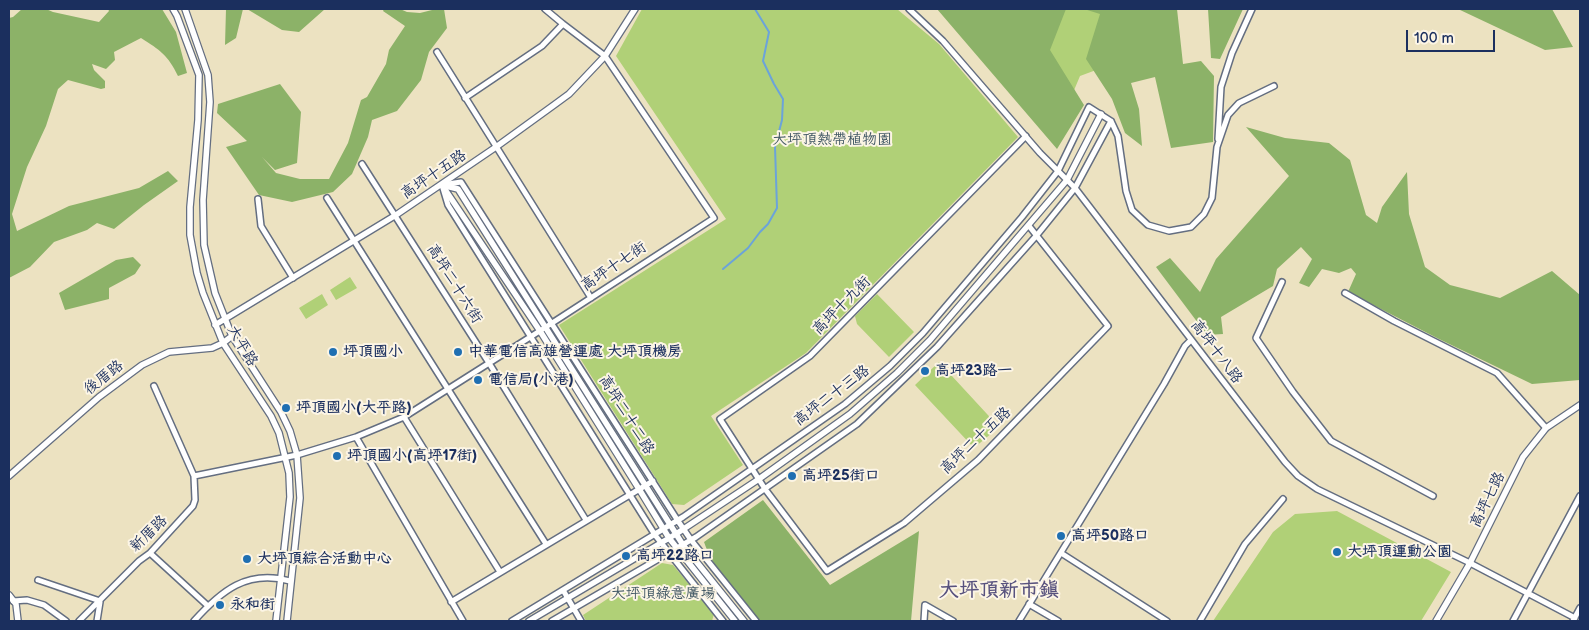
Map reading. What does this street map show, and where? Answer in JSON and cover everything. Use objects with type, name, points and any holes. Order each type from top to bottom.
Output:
[{"type":"street","name":"大平路","points":[[173,9],[199,75],[198,120],[190,207],[190,235],[197,273],[223,343],[271,416],[279,433],[289,473],[290,497],[276,621]]},
{"type":"street","name":"大平路","points":[[185,9],[208,75],[210,102],[203,200],[204,245],[215,292],[232,336],[281,412],[290,431],[297,455],[300,498],[287,621]]},
{"type":"street","name":"高坪十七街","points":[[286,457],[356,437],[404,417],[714,218],[605,56],[545,9]]},
{"type":"street","name":"高坪十五路","points":[[216,325],[355,242],[496,147],[569,94],[605,56],[635,9]]},
{"type":"street","name":"高坪十八路","points":[[909,9],[943,41],[1026,136],[1076,188],[1274,449],[1298,476],[1316,489],[1470,563],[1574,620]]},
{"type":"street","points":[[1100,114],[1111,121],[1118,136],[1126,191],[1132,210],[1148,224],[1169,231],[1191,227],[1204,214],[1212,198],[1221,87],[1232,53],[1252,9]]},
{"type":"street","points":[[465,98],[542,46],[562,24]]},
{"type":"street","points":[[437,52],[591,298]]},
{"type":"street","points":[[1217,147],[1228,115],[1239,103],[1274,86]]},
{"type":"street","name":"高坪二十三路","points":[[512,621],[678,521],[844,404],[890,366],[924,333],[1022,217],[1058,171],[1089,107],[1100,114],[1067,180],[930,340],[897,373],[850,414],[759,479],[676,534],[529,621]]},
{"type":"street","points":[[552,621],[691,540],[857,424],[937,347],[1076,188],[1111,121]]},
{"type":"street","name":"高坪十九街","points":[[765,489],[720,419],[810,356],[1026,136]]},
{"type":"street","name":"高坪二十六街","points":[[362,164],[396,215],[586,520]]},
{"type":"street","name":"高坪二十二路","points":[[442,184],[461,182],[678,521],[756,621]]},
{"type":"street","points":[[442,184],[448,204],[655,535],[723,621]]},
{"type":"street","name":"高坪二十二路","points":[[442,184],[458,189],[683,545],[744,621]]},
{"type":"street","name":"高坪二十二路","points":[[442,184],[540,331],[640,489],[668,538],[735,621]]},
{"type":"street","points":[[327,198],[546,544]]},
{"type":"street","points":[[258,199],[261,226],[293,278]]},
{"type":"street","name":"高坪二十五路","points":[[765,489],[827,571],[904,523],[978,460],[1108,326],[1029,226]]},
{"type":"street","points":[[1282,282],[1256,338],[1293,392],[1331,441],[1433,496]]},
{"type":"street","points":[[1345,294],[1497,373],[1546,428]]},
{"type":"street","name":"後厝路","points":[[9,476],[99,397],[142,365],[169,352],[212,348],[232,336]]},
{"type":"street","points":[[1018,621],[1164,384],[1185,346],[1191,340]]},
{"type":"street","name":"新厝路","points":[[78,621],[190,511],[195,500],[194,476],[154,386]]},
{"type":"street","name":"高坪七路","points":[[1436,621],[1470,563],[1523,457],[1546,428],[1580,405]]},
{"type":"street","points":[[404,417],[500,572]]},
{"type":"street","points":[[356,437],[463,621]]},
{"type":"street","points":[[194,476],[286,457]]},
{"type":"street","points":[[451,602],[652,481]]},
{"type":"street","points":[[1513,621],[1580,496]]},
{"type":"street","points":[[1200,621],[1245,544],[1283,499]]},
{"type":"street","points":[[150,552],[208,606]]},
{"type":"street","points":[[1061,553],[1167,621]]},
{"type":"street","points":[[194,621],[224,591],[238,583],[258,578],[281,578],[290,581]]},
{"type":"street","points":[[38,580],[100,601],[97,621]]},
{"type":"street","points":[[562,590],[581,621]]},
{"type":"street","points":[[9,594],[16,604],[18,621]]},
{"type":"street","points":[[13,600],[27,600],[44,605],[66,621]]},
{"type":"street","points":[[1029,604],[1058,621]]},
{"type":"street","points":[[924,621],[925,605],[953,621]]},
{"type":"street","points":[[1574,620],[1580,608]]},
{"type":"green space","points":[[22,9],[46,9],[99,22],[109,11],[108,9],[162,9],[176,32],[187,73],[178,76],[171,63],[163,54],[141,38],[114,52],[115,60],[106,69],[92,64],[94,70],[105,81],[105,88],[101,89],[68,80],[58,89],[46,126],[27,167],[12,214],[17,231],[69,206],[139,188],[168,171],[178,181],[114,229],[97,223],[87,230],[54,242],[30,267],[9,278],[9,18]]},
{"type":"green space","points":[[226,9],[243,9],[236,38],[225,45]]},
{"type":"green space","points":[[247,9],[325,9],[299,32],[282,30]]},
{"type":"green space","points":[[384,9],[400,9],[407,12],[420,13],[444,9],[447,28],[429,52],[421,80],[397,111],[372,120],[368,137],[352,174],[333,192],[292,202],[259,195],[226,147],[247,141],[217,113],[218,104],[280,84],[301,112],[297,163],[275,170],[262,157],[276,173],[300,179],[329,179],[348,143],[361,100],[367,97],[386,64],[389,50],[405,26],[383,11]]},
{"type":"green space","name":"大坪頂熱帶植物園","points":[[642,9],[897,9],[939,44],[1018,137],[806,353],[711,416],[743,465],[684,505],[672,504],[559,325],[726,219],[616,56]]},
{"type":"green space","points":[[937,9],[1066,9],[1050,50],[1084,105],[1057,149]]},
{"type":"green space","points":[[948,9],[1137,9],[1123,60],[1080,76],[1067,107]]},
{"type":"green space","points":[[1084,9],[1177,9],[1183,64],[1201,61],[1214,76],[1213,142],[1171,148],[1155,77],[1131,83],[1139,109],[1142,146],[1125,133],[1112,99],[1086,59],[1100,14]]},
{"type":"green space","points":[[1208,9],[1243,9],[1220,59],[1211,58]]},
{"type":"green space","points":[[1458,9],[1552,9],[1573,47],[1545,50]]},
{"type":"green space","points":[[1246,127],[1285,138],[1329,143],[1350,160],[1366,215],[1377,223],[1382,207],[1407,172],[1409,214],[1425,267],[1450,285],[1500,298],[1552,271],[1580,295],[1580,380],[1532,384],[1439,339],[1348,292],[1356,274],[1351,268],[1339,273],[1322,269],[1309,287],[1299,283],[1312,259],[1301,247],[1277,269],[1273,286],[1221,317],[1223,334],[1207,335],[1156,267],[1170,258],[1200,292],[1216,259],[1289,176]]},
{"type":"green space","points":[[133,257],[141,265],[135,274],[109,288],[109,299],[65,310],[59,293],[116,260]]},
{"type":"green space","points":[[350,277],[357,288],[336,300],[330,290]]},
{"type":"green space","points":[[322,294],[328,305],[306,319],[299,308]]},
{"type":"green space","points":[[877,294],[914,332],[889,357],[857,324],[855,316]]},
{"type":"green space","points":[[939,362],[999,427],[974,448],[915,385]]},
{"type":"green space","points":[[763,500],[830,585],[919,531],[911,621],[760,621],[721,574],[708,553],[704,542]]},
{"type":"green space","name":"大坪頂運動公園","points":[[1337,511],[1451,572],[1421,621],[1213,621],[1273,532],[1295,514]]},
{"type":"green space","name":"大坪頂綠意廣場","points":[[662,563],[673,565],[714,614],[712,621],[586,621],[583,615]]},
{"type":"waterway","points":[[723,269],[748,248],[768,224],[777,208],[775,147],[782,120],[783,99],[763,61],[769,32],[755,9]]},
{"type":"place","name":"坪頂國小","points":[[333,352]]},
{"type":"place","name":"中華電信高雄營運處 大坪頂機房","points":[[458,352]]},
{"type":"place","name":"高坪23路一","points":[[925,371]]},
{"type":"place","name":"電信局(小港)","points":[[478,380]]},
{"type":"place","name":"坪頂國小(大平路)","points":[[286,408]]},
{"type":"place","name":"坪頂國小(高坪17街)","points":[[337,456]]},
{"type":"place","name":"高坪25街口","points":[[792,476]]},
{"type":"place","name":"高坪50路口","points":[[1061,536]]},
{"type":"place","name":"大坪頂運動公園","points":[[1337,552]]},
{"type":"place","name":"高坪22路口","points":[[626,556]]},
{"type":"place","name":"大坪頂綜合活動中心","points":[[247,559]]},
{"type":"place","name":"永和街","points":[[220,605]]},
{"type":"district","name":"大坪頂新市鎮","points":[[999,591]]}]
